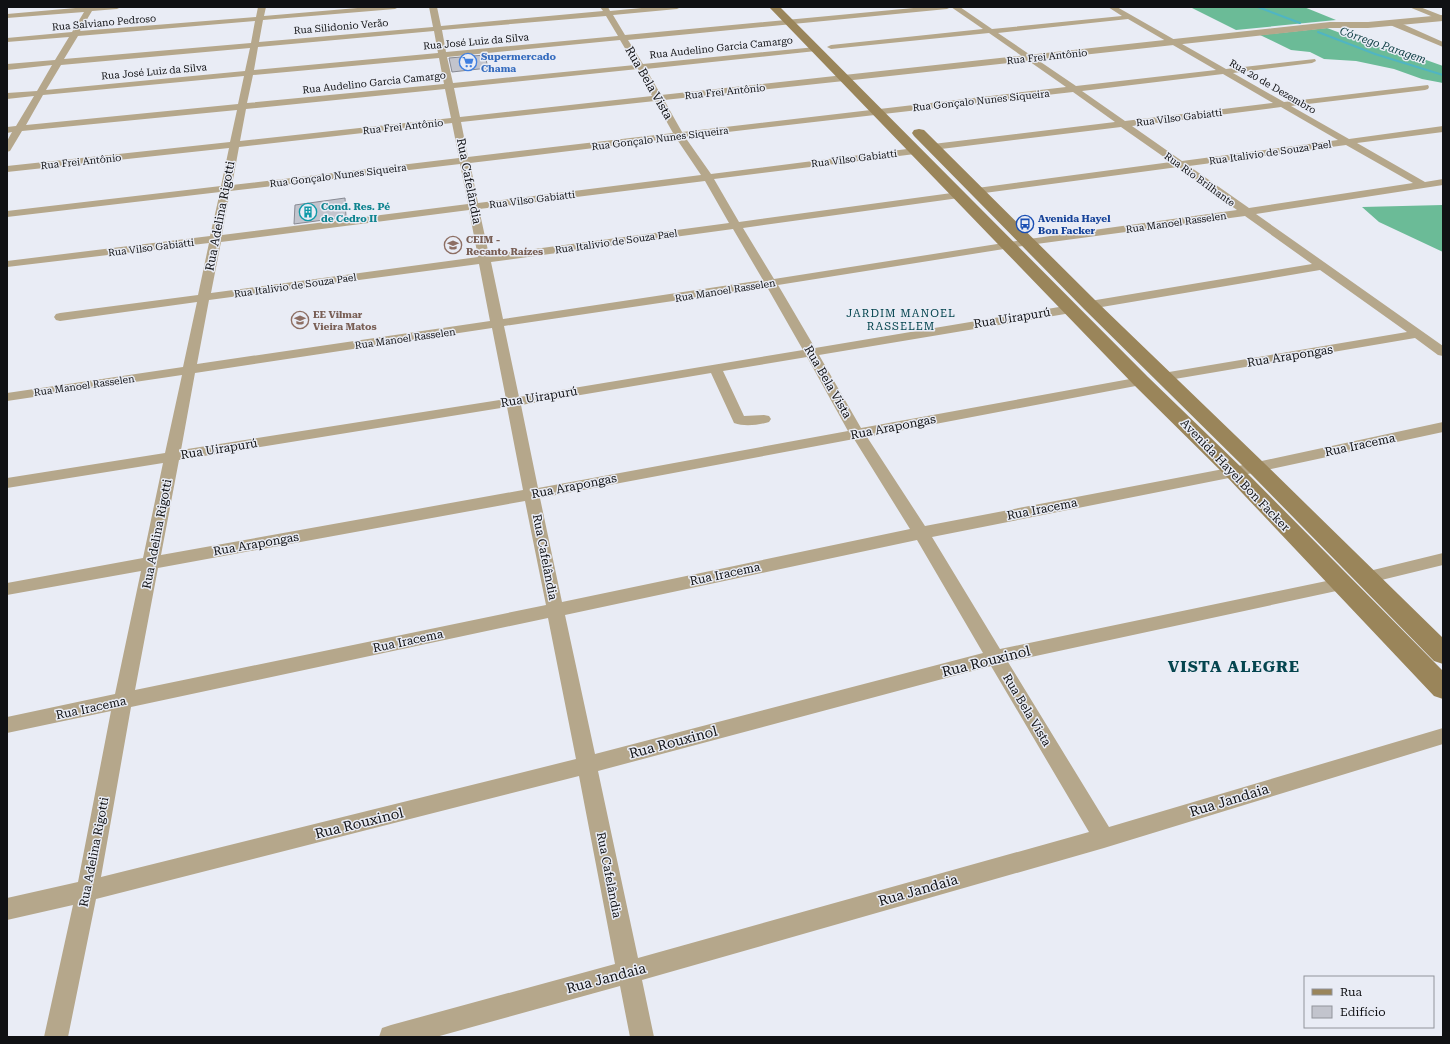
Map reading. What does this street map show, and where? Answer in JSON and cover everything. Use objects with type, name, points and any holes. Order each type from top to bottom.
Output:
[{"type":"main road","name":"Avenida Hayel Bon Facker","points":[[774,7],[794,16],[823,48],[885,107],[908,123],[933,147],[1090,305],[1256,467],[1365,578],[1443,654]]},
{"type":"main road","name":"Avenida Hayel Bon Facker","points":[[823,48],[840,57]]},
{"type":"main road","name":"Avenida Hayel Bon Facker","points":[[852,74],[872,87]]},
{"type":"main road","name":"Avenida Hayel Bon Facker","points":[[885,107],[915,151],[1141,381],[1234,472],[1340,584],[1443,688]]},
{"type":"street","points":[[7,16],[90,8],[117,7]]},
{"type":"street","name":"Rua Salviano Pedroso","points":[[7,40],[75,34],[261,13],[395,7]]},
{"type":"street","name":"Rua Cafelândia","points":[[433,7],[642,1037]]},
{"type":"street","name":"Rua Silidonio Verão","points":[[7,66],[438,28],[605,10],[677,7]]},
{"type":"street","name":"Rua José Luiz da Silva","points":[[7,96],[622,38],[794,16],[948,7]]},
{"type":"street","name":"Rua Rio Brilhante","points":[[955,7],[1031,58],[1443,352]]},
{"type":"street","name":"Rua 20 de Dezembro","points":[[1112,7],[1423,185]]},
{"type":"street","points":[[1413,7],[1442,18]]},
{"type":"street","points":[[7,149],[90,8]]},
{"type":"street","name":"Rua Bela Vista","points":[[605,10],[640,66],[679,136],[707,176],[857,433],[920,533],[1104,838]]},
{"type":"street","name":"Rua Adelina Rigotti","points":[[56,1037],[87,891],[123,701],[261,13]]},
{"type":"street","name":"Rua Audelino Garcia Camargo","points":[[7,130],[1130,17]]},
{"type":"street","points":[[1393,23],[1442,18]]},
{"type":"street","points":[[1393,23],[1443,45]]},
{"type":"street","name":"Rua Frei Antônio","points":[[7,169],[657,98],[852,74],[1031,58],[1299,28],[1393,23]]},
{"type":"street","name":"Rua Gonçalo Nunes Siqueira","points":[[7,214],[679,136],[885,107],[1074,90],[1312,61]]},
{"type":"street","name":"Rua Vilso Gabiatti","points":[[933,147],[1425,87]]},
{"type":"street","name":"Rua Italivio de Souza Pael","points":[[978,191],[1443,129]]},
{"type":"street","name":"Rua Vilso Gabiatti","points":[[7,264],[915,151]]},
{"type":"street","name":"Rua Manoel Rasselen","points":[[7,397],[769,283],[1029,242],[1247,212],[1443,182]]},
{"type":"street","name":"Rua Italivio de Souza Pael","points":[[60,317],[734,224],[959,195]]},
{"type":"street","points":[[1090,305],[1321,266]]},
{"type":"street","name":"Rua Uirapurú","points":[[7,483],[513,402],[1070,309]]},
{"type":"street","name":"Rua Arapongas","points":[[1163,377],[1418,334]]},
{"type":"street","points":[[715,368],[739,420],[764,419]]},
{"type":"street","name":"Rua Arapongas","points":[[7,589],[532,494],[1141,381]]},
{"type":"street","name":"Rua Iracema","points":[[7,725],[920,533],[1234,472],[1443,427]]},
{"type":"street","points":[[1365,578],[1443,559]]},
{"type":"street","name":"Rua Rouxinol","points":[[7,909],[87,891],[587,765],[995,657],[1340,584]]},
{"type":"street","name":"Rua Jandaia","points":[[391,1037],[629,972],[1104,838],[1443,736]]},
{"type":"green space","points":[[1190,7],[1304,7],[1336,20],[1236,30]]},
{"type":"green space","points":[[1327,28],[1375,46],[1415,56],[1443,66],[1443,83],[1422,79],[1394,69],[1356,61],[1324,59],[1310,52],[1291,50],[1260,35]]},
{"type":"green space","points":[[1443,205],[1443,252],[1379,222],[1362,207]]},
{"type":"building","name":"Supermercado Chama","points":[[485,55],[488,68],[452,72],[449,58]]},
{"type":"building","points":[[345,198],[346,217],[294,224],[295,205]]},
{"type":"waterway","name":"Córrego Paragem","points":[[1258,7],[1300,23]]},
{"type":"waterway","name":"Córrego Paragem","points":[[1318,32],[1375,54],[1443,75]]},
{"type":"place","name":"Supermercado Chama","points":[[468,62]]},
{"type":"place","name":"Cond. Res. Pé de Cedro II","points":[[308,212]]},
{"type":"place","name":"Avenida Hayel Bon Facker","points":[[1025,224]]},
{"type":"place","name":"CEIM - Recanto Raízes","points":[[453,245]]},
{"type":"place","name":"EE Vilmar Vieira Matos","points":[[300,320]]},
{"type":"district","name":"JARDIM MANOEL RASSELEM","points":[[901,319]]},
{"type":"district","name":"VISTA ALEGRE","points":[[1234,666]]}]
